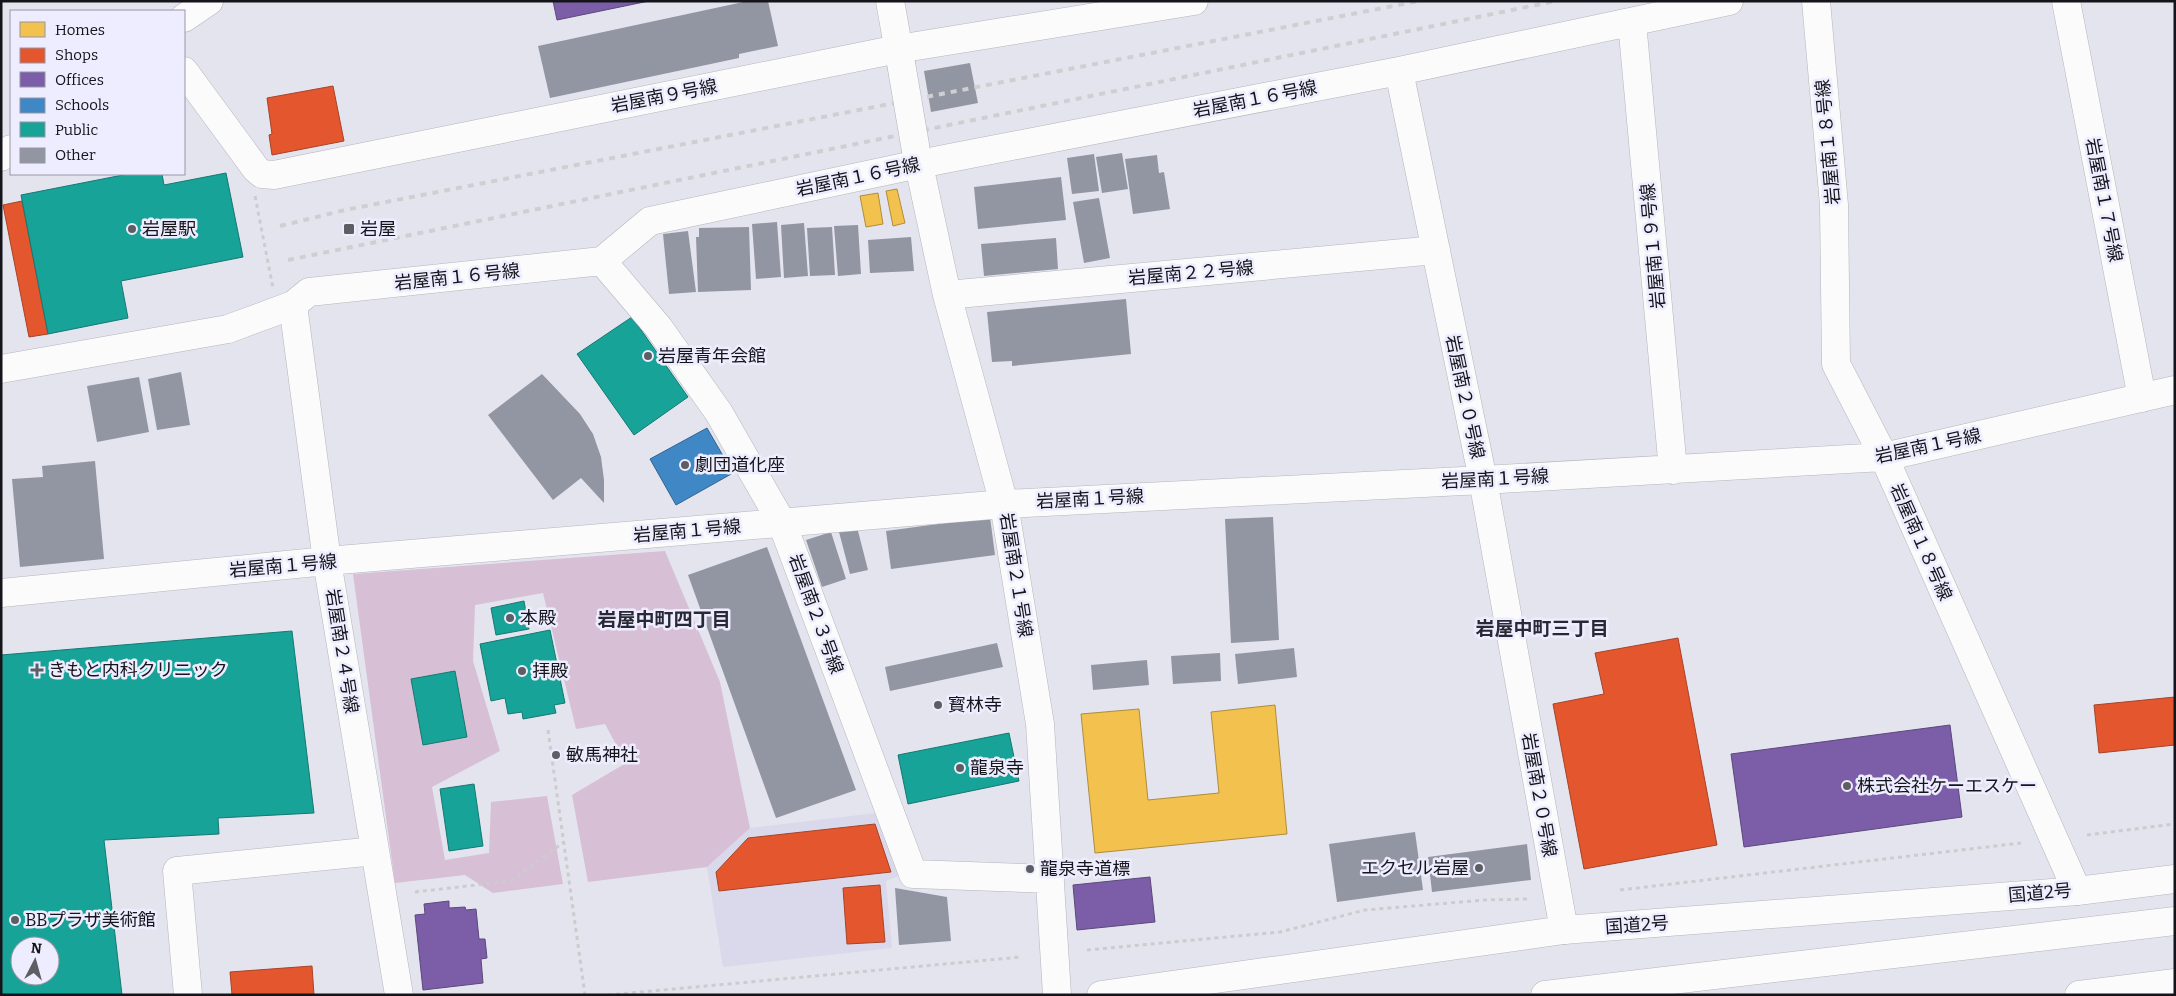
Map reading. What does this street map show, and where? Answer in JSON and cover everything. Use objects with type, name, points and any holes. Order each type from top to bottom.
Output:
[{"type":"main road","points":[[185,17],[209,1]]},
{"type":"main road","name":"岩屋南２１号線","points":[[890,1],[917,158],[947,295],[1004,504],[1040,724],[1057,995]]},
{"type":"main road","name":"岩屋南９号線","points":[[185,73],[256,168],[262,174],[274,175],[1194,1]]},
{"type":"main road","name":"岩屋南１６号線","points":[[1,369],[228,328],[283,297],[309,292],[602,261],[650,222],[917,158],[1399,71],[1729,1]]},
{"type":"main road","name":"岩屋南１８号線","points":[[1816,1],[1834,205],[1836,364],[1884,457],[2076,891]]},
{"type":"main road","name":"岩屋南１７号線","points":[[2066,1],[2142,398]]},
{"type":"main road","name":"岩屋南１９号線","points":[[1632,22],[1674,470]]},
{"type":"main road","name":"岩屋南２０号線","points":[[1399,71],[1483,480],[1564,930]]},
{"type":"main road","name":"岩屋南２２号線","points":[[947,295],[1436,250]]},
{"type":"main road","name":"岩屋南２３号線","points":[[602,261],[659,328],[719,413],[782,523],[913,874],[1050,879]]},
{"type":"main road","name":"岩屋南２４号線","points":[[283,297],[399,995]]},
{"type":"main road","name":"岩屋南１号線","points":[[1,593],[327,562],[1004,504],[1674,470],[1884,457],[2175,390]]},
{"type":"main road","points":[[188,995],[177,871],[375,851]]},
{"type":"main road","name":"国道2号","points":[[1101,995],[1564,930],[2076,891],[2175,879]]},
{"type":"main road","points":[[1546,995],[2175,921]]},
{"type":"main road","points":[[2079,995],[2175,983]]},
{"type":"path","points":[[255,196],[283,297]]},
{"type":"path","points":[[548,730],[585,995]]},
{"type":"path","points":[[1617,891],[2175,824]]},
{"type":"path","points":[[382,896],[512,881],[564,842]]},
{"type":"path","points":[[608,995],[1280,932],[1365,910],[1485,900],[1558,898]]},
{"type":"shaded area","points":[[665,551],[720,682],[750,828],[707,867],[588,882],[572,795],[626,763],[605,724],[576,729],[543,593],[475,605],[473,661],[500,751],[432,787],[445,860],[489,853],[491,802],[547,796],[563,884],[493,893],[465,875],[395,883],[353,574]]},
{"type":"shaded area","points":[[876,813],[902,875],[886,881],[892,948],[723,967],[707,867],[750,828]]},
{"type":"building: Homes","points":[[897,189],[905,223],[893,226],[886,191]]},
{"type":"building: Homes","points":[[878,193],[883,224],[866,227],[860,196]]},
{"type":"building: Homes","points":[[1275,705],[1287,834],[1095,853],[1081,714],[1139,709],[1148,800],[1219,793],[1211,712]]},
{"type":"building: Shops","points":[[333,86],[344,141],[272,155],[269,135],[272,134],[267,98]]},
{"type":"building: Shops","points":[[22,201],[48,334],[29,337],[3,205]]},
{"type":"building: Shops","points":[[1678,638],[1717,845],[1584,869],[1553,704],[1604,694],[1595,653]]},
{"type":"building: Shops","points":[[2175,697],[2175,745],[2099,753],[2094,705]]},
{"type":"building: Shops","points":[[875,824],[891,872],[719,891],[716,872],[748,838]]},
{"type":"building: Shops","points":[[880,885],[885,942],[847,944],[843,888]]},
{"type":"building: Shops","points":[[312,966],[314,995],[232,995],[230,972]]},
{"type":"building: Offices","points":[[553,1],[649,1],[557,20]]},
{"type":"building: Offices","name":"株式会社ケーエスケー","points":[[1950,725],[1962,817],[1744,847],[1731,754]]},
{"type":"building: Offices","points":[[1150,877],[1155,922],[1077,930],[1073,885]]},
{"type":"building: Offices","points":[[449,901],[449,908],[465,907],[466,910],[476,909],[479,939],[485,939],[487,958],[481,959],[483,983],[423,990],[415,915],[425,914],[424,904]]},
{"type":"building: Schools","points":[[707,428],[733,473],[676,505],[650,459]]},
{"type":"building: Public","name":"岩屋駅","points":[[226,173],[243,257],[121,281],[128,318],[48,334],[21,195],[123,175],[162,175],[164,185]]},
{"type":"building: Public","points":[[632,317],[688,397],[634,435],[577,354]]},
{"type":"building: Public","name":"本殿","points":[[524,601],[529,629],[496,635],[491,608]]},
{"type":"building: Public","name":"拝殿","points":[[550,630],[565,703],[554,705],[556,713],[523,719],[522,712],[508,714],[505,698],[491,701],[480,644]]},
{"type":"building: Public","points":[[292,631],[314,813],[218,818],[219,834],[104,840],[122,995],[1,995],[1,655]]},
{"type":"building: Public","points":[[455,671],[467,737],[423,745],[411,679]]},
{"type":"building: Public","points":[[1009,733],[1019,781],[908,804],[898,755]]},
{"type":"building: Public","points":[[474,784],[483,846],[449,851],[440,789]]},
{"type":"building: Other","points":[[748,1],[768,1],[778,46],[739,54],[739,58],[550,98],[538,46]]},
{"type":"building: Other","points":[[970,63],[978,103],[931,112],[924,71]]},
{"type":"building: Other","points":[[1122,153],[1128,189],[1102,193],[1096,157]]},
{"type":"building: Other","points":[[1094,154],[1099,191],[1072,194],[1067,158]]},
{"type":"building: Other","points":[[1157,155],[1159,173],[1164,172],[1170,209],[1133,214],[1125,159]]},
{"type":"building: Other","points":[[1061,177],[1066,220],[978,229],[974,187]]},
{"type":"building: Other","points":[[1099,198],[1110,258],[1084,263],[1073,202]]},
{"type":"building: Other","points":[[777,222],[781,277],[756,279],[752,224]]},
{"type":"building: Other","points":[[804,223],[808,276],[784,278],[781,225]]},
{"type":"building: Other","points":[[858,225],[861,274],[838,276],[834,226]]},
{"type":"building: Other","points":[[749,227],[751,290],[698,292],[696,237],[699,237],[699,228]]},
{"type":"building: Other","points":[[832,227],[835,275],[810,276],[807,228]]},
{"type":"building: Other","points":[[688,231],[696,292],[669,294],[663,234]]},
{"type":"building: Other","points":[[911,237],[914,271],[870,273],[868,240]]},
{"type":"building: Other","points":[[1056,238],[1058,269],[984,276],[981,244]]},
{"type":"building: Other","points":[[1126,299],[1131,354],[1012,366],[1012,361],[992,362],[987,312]]},
{"type":"building: Other","points":[[181,372],[190,425],[157,430],[148,379]]},
{"type":"building: Other","points":[[542,374],[580,414],[593,434],[601,457],[604,503],[581,478],[553,500],[488,415]]},
{"type":"building: Other","points":[[139,377],[149,432],[97,442],[87,386]]},
{"type":"building: Other","points":[[95,461],[104,559],[20,567],[12,479],[43,477],[42,466]]},
{"type":"building: Other","points":[[990,517],[995,555],[891,569],[886,531]]},
{"type":"building: Other","points":[[1273,517],[1279,640],[1231,643],[1225,519]]},
{"type":"building: Other","points":[[857,527],[868,570],[850,574],[839,532]]},
{"type":"building: Other","points":[[831,532],[846,579],[822,587],[806,540]]},
{"type":"building: Other","points":[[767,547],[856,790],[776,818],[688,575]]},
{"type":"building: Other","points":[[997,643],[1003,667],[890,691],[885,667]]},
{"type":"building: Other","points":[[1294,648],[1297,677],[1238,684],[1235,654]]},
{"type":"building: Other","points":[[1220,653],[1221,681],[1173,684],[1171,656]]},
{"type":"building: Other","points":[[1147,660],[1149,685],[1093,690],[1091,665]]},
{"type":"building: Other","points":[[1415,832],[1423,890],[1337,902],[1329,844]]},
{"type":"building: Other","name":"エクセル岩屋","points":[[1527,844],[1531,880],[1432,892],[1428,857]]},
{"type":"building: Other","points":[[895,888],[947,897],[951,941],[899,945]]},
{"type":"railway","points":[[280,226],[345,210],[1419,1]]},
{"type":"railway","points":[[288,260],[1556,1]]},
{"type":"place","name":"岩屋駅","points":[[132,229]]},
{"type":"place","name":"岩屋","points":[[349,229]]},
{"type":"place","name":"岩屋青年会館","points":[[648,356]]},
{"type":"place","name":"劇団道化座","points":[[685,465]]},
{"type":"place","name":"本殿","points":[[510,618]]},
{"type":"place","name":"きもと内科クリニック","points":[[37,670]]},
{"type":"place","name":"拝殿","points":[[522,671]]},
{"type":"place","name":"寳林寺","points":[[938,705]]},
{"type":"place","name":"敏馬神社","points":[[556,755]]},
{"type":"place","name":"龍泉寺","points":[[960,768]]},
{"type":"place","name":"株式会社ケーエスケー","points":[[1847,786]]},
{"type":"place","name":"エクセル岩屋","points":[[1479,868]]},
{"type":"place","name":"龍泉寺道標","points":[[1030,869]]},
{"type":"place","name":"BBプラザ美術館","points":[[15,920]]},
{"type":"district","name":"岩屋中町四丁目","points":[[664,619]]},
{"type":"district","name":"岩屋中町三丁目","points":[[1542,628]]}]
